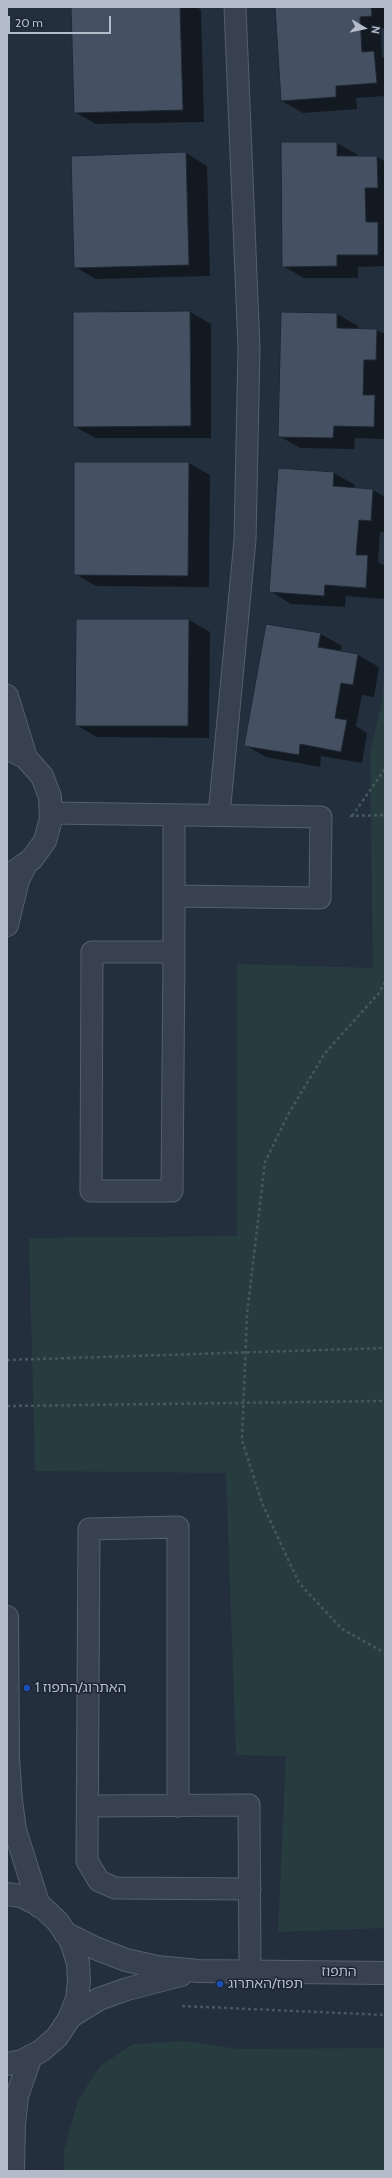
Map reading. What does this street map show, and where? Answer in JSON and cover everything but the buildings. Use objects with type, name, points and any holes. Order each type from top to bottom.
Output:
[{"type":"street","points":[[7,696],[26,758]]},
{"type":"street","points":[[7,748],[26,758],[42,776],[50,797],[51,819],[45,841],[32,859],[26,864],[7,874]]},
{"type":"street","points":[[7,925],[18,880],[26,864]]},
{"type":"street","points":[[7,1617],[8,1759],[11,1801],[15,1830],[39,1906]]},
{"type":"street","points":[[7,1894],[21,1896],[39,1906],[58,1922],[71,1941],[78,1963],[79,1981],[77,1999],[70,2017],[57,2037],[41,2051],[22,2061],[7,2064]]},
{"type":"street","name":"התפוז","points":[[65,1933],[95,1948],[126,1960],[157,1967],[198,1971],[385,1973]]},
{"type":"street","name":"התפוז","points":[[70,2017],[99,1999],[127,1989],[198,1971]]},
{"type":"street","points":[[13,2171],[14,2124],[17,2096],[31,2056]]},
{"type":"lane","points":[[219,815],[245,540],[249,348],[235,7]]},
{"type":"lane","points":[[50,813],[321,817],[320,898],[174,896]]},
{"type":"lane","points":[[174,815],[174,952],[172,1191],[91,1190],[92,952],[174,952]]},
{"type":"lane","points":[[178,1806],[178,1527],[89,1529],[87,1861],[99,1881],[115,1888],[250,1889]]},
{"type":"lane","points":[[88,1806],[249,1805],[250,1971]]},
{"type":"path","points":[[352,816],[385,769]]},
{"type":"path","points":[[321,817],[385,815]]},
{"type":"path","points":[[385,982],[325,1053],[289,1113],[265,1162],[247,1314],[242,1440],[262,1503],[300,1583],[342,1629],[385,1653]]},
{"type":"path","points":[[7,1360],[385,1348]]},
{"type":"path","points":[[7,1406],[385,1401]]},
{"type":"path","points":[[176,2006],[385,2015]]},
{"type":"green space","points":[[385,662],[385,1928],[278,1932],[286,1756],[236,1755],[226,1473],[35,1471],[29,1238],[237,1236],[237,964],[373,968],[370,752],[382,702]]},
{"type":"green space","points":[[185,2041],[238,2049],[385,2048],[385,2171],[64,2171],[64,2150],[78,2100],[100,2066],[133,2044]]},
{"type":"place","name":"האתרוג/התפוז 1","points":[[27,1688]]},
{"type":"place","name":"תפוז/האתרוג","points":[[220,1984]]}]
